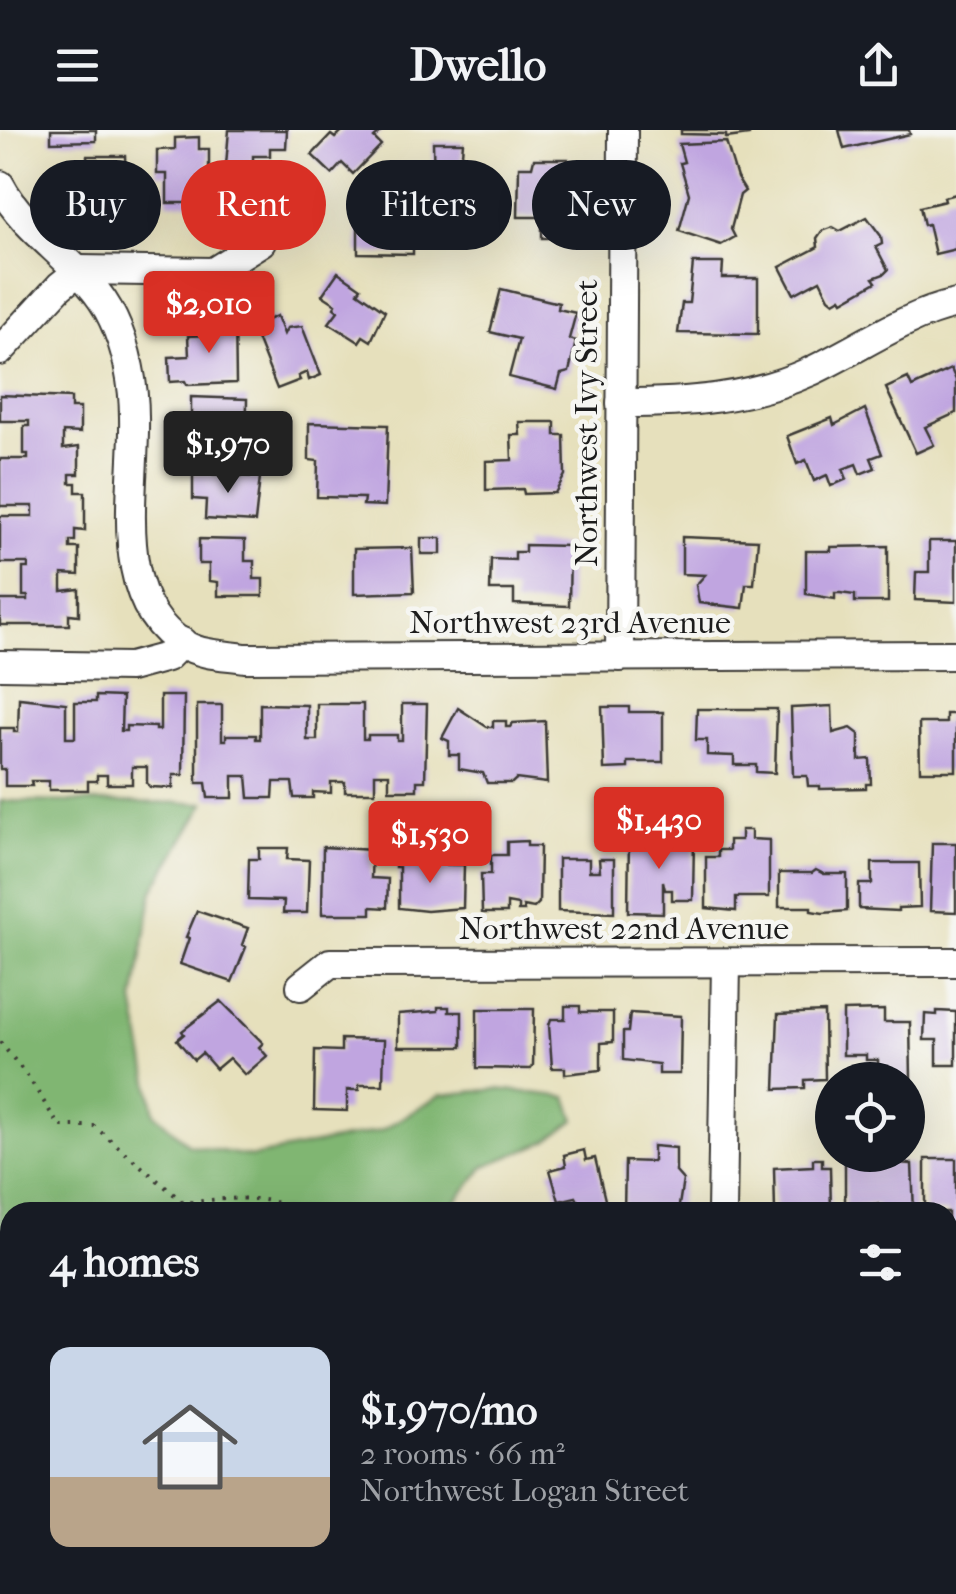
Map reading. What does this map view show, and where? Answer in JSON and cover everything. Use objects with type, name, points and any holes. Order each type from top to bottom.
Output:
[{"type":"street","name":"Northwest Ivy Street","points":[[620,657],[623,130]]},
{"type":"street","points":[[0,185],[41,238],[80,270],[113,318],[129,366],[134,412],[135,568],[145,600],[162,625],[184,644],[167,657],[130,667],[0,665]]},
{"type":"street","points":[[0,351],[80,270],[213,272],[248,250]]},
{"type":"street","points":[[621,403],[686,402],[749,393],[808,372],[895,326],[956,304]]},
{"type":"street","name":"Northwest 23rd Avenue","points":[[184,644],[214,654],[245,658],[956,655]]},
{"type":"street","name":"Northwest 22nd Avenue","points":[[301,986],[330,962],[956,962]]},
{"type":"street","points":[[722,1202],[726,963]]},
{"type":"path","points":[[0,1042],[29,1078],[59,1126],[94,1126],[183,1202]]},
{"type":"path","points":[[192,1202],[235,1197],[265,1202]]},
{"type":"green space","points":[[0,801],[205,803],[153,890],[134,1001],[155,1114],[189,1145],[252,1157],[380,1131],[441,1095],[498,1089],[567,1097],[575,1120],[547,1141],[485,1166],[455,1202],[0,1202]]},
{"type":"building","points":[[51,130],[96,130],[96,141],[51,142]]},
{"type":"building","points":[[229,130],[287,130],[286,148],[270,148],[270,156],[226,160]]},
{"type":"building","points":[[343,130],[383,130],[374,138],[381,145],[367,160],[346,160],[346,167],[342,163],[332,174],[326,168],[326,160],[312,155],[331,135],[335,138]]},
{"type":"building","points":[[681,130],[749,130],[749,135],[726,138],[681,134]]},
{"type":"building","points":[[839,130],[909,130],[910,134],[844,149]]},
{"type":"building","points":[[199,137],[199,149],[209,149],[209,160],[181,160],[181,203],[167,203],[167,174],[161,174],[157,150],[175,149],[175,138]]},
{"type":"building","points":[[433,142],[463,142],[461,160],[433,160]]},
{"type":"building","points":[[726,142],[745,191],[740,195],[731,229],[735,237],[721,245],[679,231],[689,194],[679,144]]},
{"type":"building","points":[[87,156],[125,156],[125,160],[87,160]]},
{"type":"building","points":[[519,167],[532,167],[532,217],[518,217]]},
{"type":"building","points":[[956,194],[956,249],[935,254],[920,207]]},
{"type":"building","points":[[867,217],[881,236],[882,244],[876,247],[888,270],[873,278],[876,282],[843,301],[829,298],[820,280],[794,294],[780,267],[818,247],[817,238],[822,231],[833,227],[840,231]]},
{"type":"building","points":[[358,250],[413,250],[413,254]]},
{"type":"building","points":[[693,263],[723,263],[722,278],[758,278],[758,334],[678,333],[682,303],[689,303]]},
{"type":"building","points":[[338,272],[385,311],[371,341],[363,336],[359,342],[329,323],[338,311],[334,308],[336,304],[322,295]]},
{"type":"building","points":[[501,289],[559,303],[558,309],[576,313],[569,339],[576,341],[569,372],[561,374],[557,389],[509,377],[519,339],[490,332]]},
{"type":"building","points":[[235,316],[236,383],[170,382],[169,357],[189,356],[188,336],[209,335],[208,317]]},
{"type":"building","points":[[277,316],[284,334],[287,328],[302,326],[321,375],[309,380],[307,372],[298,376],[300,380],[277,389],[252,326]]},
{"type":"building","points":[[951,369],[956,380],[956,413],[925,427],[934,445],[916,453],[886,388],[908,378],[912,387]]},
{"type":"building","points":[[0,395],[71,398],[71,408],[80,408],[80,433],[63,432],[63,449],[79,447],[79,474],[70,474],[70,483],[76,483],[76,492],[85,492],[85,531],[75,530],[75,541],[70,541],[70,548],[79,548],[79,575],[62,574],[62,591],[79,589],[79,615],[69,614],[69,625],[0,625],[0,600],[28,600],[28,596],[23,596],[23,568],[28,568],[28,563],[0,563],[0,516],[33,516],[33,506],[0,506],[0,459],[28,459],[28,454],[24,454],[24,426],[29,426],[29,421],[0,421]]},
{"type":"building","points":[[191,397],[247,399],[246,458],[198,458],[195,424],[191,424]]},
{"type":"building","points":[[865,409],[882,454],[871,458],[875,468],[860,474],[856,464],[843,469],[847,479],[831,486],[827,475],[814,481],[806,460],[797,464],[787,436],[832,418],[834,425]]},
{"type":"building","points":[[519,422],[555,422],[555,435],[564,435],[565,475],[555,493],[486,490],[486,461],[512,460],[511,435],[520,435]]},
{"type":"building","points":[[309,423],[388,425],[385,506],[363,505],[364,498],[317,497],[318,461],[309,460]]},
{"type":"building","points":[[193,473],[260,477],[255,522],[205,519],[206,500],[193,499]]},
{"type":"building","points":[[682,537],[758,540],[754,584],[746,584],[743,608],[699,603],[696,585],[705,575],[682,574]]},
{"type":"building","points":[[421,538],[441,538],[441,554],[421,554]]},
{"type":"building","points":[[199,539],[245,540],[245,561],[254,561],[254,579],[263,579],[263,596],[218,596],[218,582],[209,581],[209,564],[199,564]]},
{"type":"building","points":[[929,541],[956,541],[956,602],[915,600],[916,572],[929,572]]},
{"type":"building","points":[[525,545],[570,546],[569,606],[514,604],[514,590],[490,590],[491,559],[515,560],[515,552],[525,552]]},
{"type":"building","points":[[888,546],[888,602],[855,602],[855,595],[840,593],[835,593],[835,599],[806,594],[806,551]]},
{"type":"building","points":[[412,548],[414,592],[354,594],[354,549]]},
{"type":"building","points":[[96,696],[122,697],[121,731],[126,731],[126,726],[160,730],[160,696],[184,696],[183,775],[173,775],[173,788],[150,787],[147,767],[132,767],[132,784],[107,784],[107,775],[97,775],[97,781],[88,781],[88,790],[49,790],[49,781],[31,781],[32,786],[5,786],[5,769],[0,769],[0,728],[14,728],[18,732],[19,698],[66,703],[66,738],[75,738],[75,702],[96,702]]},
{"type":"building","points":[[260,704],[307,705],[307,740],[317,740],[317,704],[363,704],[363,739],[368,739],[368,735],[397,735],[397,740],[402,740],[402,704],[427,704],[425,781],[417,781],[417,790],[389,790],[389,774],[375,774],[375,792],[345,792],[345,782],[331,782],[331,793],[313,792],[313,798],[294,798],[292,782],[274,782],[273,798],[249,798],[247,776],[233,776],[233,798],[208,798],[206,783],[197,783],[197,705],[222,705],[222,740],[226,740],[226,735],[256,735],[260,739]]},
{"type":"building","points":[[832,706],[833,733],[851,728],[859,734],[859,760],[870,759],[871,784],[866,784],[866,788],[820,789],[808,786],[807,776],[793,776],[791,708]]},
{"type":"building","points":[[602,707],[663,712],[663,762],[628,762],[628,768],[604,769]]},
{"type":"building","points":[[458,708],[487,727],[493,727],[493,721],[506,721],[506,727],[510,727],[513,723],[545,721],[547,783],[516,779],[512,783],[487,783],[483,773],[459,769],[459,755],[449,755],[449,741],[442,738]]},
{"type":"building","points":[[697,709],[777,709],[775,773],[756,772],[756,765],[734,765],[734,756],[707,755],[707,740],[696,740]]},
{"type":"building","points":[[946,714],[956,714],[956,771],[920,771],[919,723],[946,723]]},
{"type":"building","points":[[741,830],[751,830],[751,839],[769,840],[769,897],[736,897],[736,911],[706,908],[706,857],[718,857],[718,850],[729,850],[729,840],[741,840]]},
{"type":"building","points":[[629,837],[694,838],[693,900],[672,900],[672,890],[665,890],[663,881],[663,913],[628,912]]},
{"type":"building","points":[[527,841],[527,846],[540,846],[539,903],[518,911],[518,905],[507,903],[507,913],[482,913],[481,874],[491,874],[491,855],[507,855],[507,842]]},
{"type":"building","points":[[932,843],[956,843],[956,912],[930,911]]},
{"type":"building","points":[[323,847],[372,850],[371,878],[388,879],[387,908],[371,907],[371,914],[322,914]]},
{"type":"building","points":[[259,848],[288,848],[287,859],[309,860],[307,913],[283,913],[284,901],[248,900],[249,859],[259,859]]},
{"type":"building","points":[[395,855],[406,855],[406,864],[464,865],[463,908],[399,908],[399,867],[395,867]]},
{"type":"building","points":[[558,859],[589,859],[589,871],[600,871],[599,859],[614,859],[614,913],[558,911]]},
{"type":"building","points":[[872,863],[919,863],[920,907],[898,911],[859,909],[859,884],[872,884]]},
{"type":"building","points":[[816,870],[847,874],[847,911],[823,913],[811,911],[811,907],[779,907],[779,873]]},
{"type":"building","points":[[197,911],[248,928],[242,945],[246,947],[232,982],[180,964]]},
{"type":"building","points":[[221,1001],[263,1043],[259,1047],[267,1056],[245,1075],[229,1058],[216,1069],[202,1053],[194,1060],[177,1040],[184,1034],[182,1031]]},
{"type":"building","points":[[565,1006],[580,1006],[580,1012],[613,1012],[613,1042],[601,1043],[601,1070],[565,1074],[565,1068],[552,1068],[549,1025],[551,1019],[565,1019]]},
{"type":"building","points":[[438,1007],[462,1012],[462,1047],[398,1047],[398,1014],[438,1011]]},
{"type":"building","points":[[477,1009],[534,1009],[530,1069],[477,1068]]},
{"type":"building","points":[[884,1010],[884,1022],[910,1022],[911,1062],[878,1062],[866,1060],[866,1055],[843,1055],[843,1011]]},
{"type":"building","points":[[937,1011],[956,1012],[956,1065],[937,1065],[937,1040],[924,1040],[925,1014],[937,1015]]},
{"type":"building","points":[[824,1012],[825,1062],[815,1062],[815,1080],[805,1080],[805,1088],[775,1089],[778,1014]]},
{"type":"building","points":[[630,1013],[681,1016],[680,1074],[659,1074],[659,1064],[623,1060],[623,1032],[628,1032]]},
{"type":"building","points":[[341,1039],[384,1040],[383,1085],[359,1085],[359,1090],[347,1090],[347,1111],[314,1110],[315,1050],[341,1051]]},
{"type":"building","points":[[653,1146],[676,1148],[676,1172],[683,1180],[680,1202],[624,1202],[625,1161],[653,1162]]},
{"type":"building","points":[[584,1150],[586,1160],[595,1158],[606,1202],[579,1202],[576,1197],[559,1201],[550,1170],[566,1166],[564,1155]]},
{"type":"building","points":[[815,1159],[815,1172],[830,1172],[831,1202],[775,1202],[774,1168],[813,1166]]},
{"type":"building","points":[[925,1159],[956,1159],[956,1202],[925,1202]]},
{"type":"building","points":[[845,1172],[912,1172],[914,1202],[845,1202]]}]
